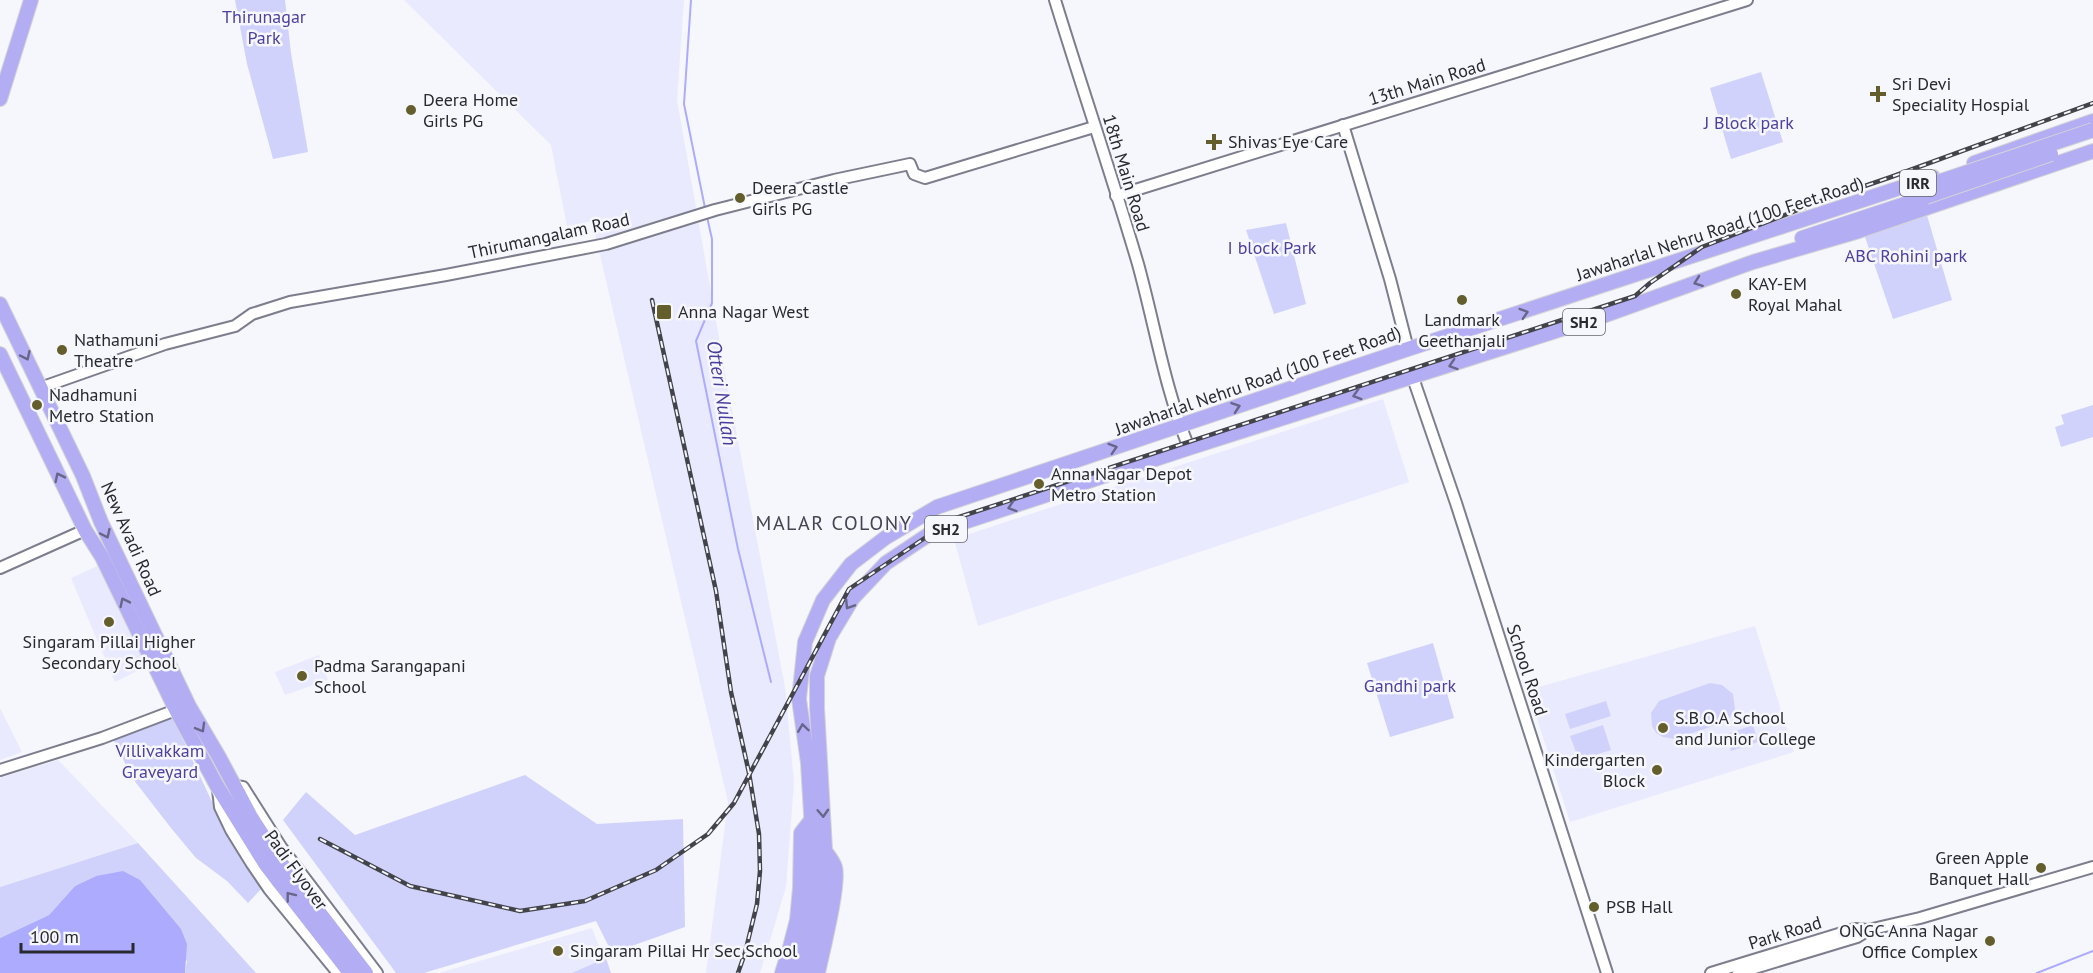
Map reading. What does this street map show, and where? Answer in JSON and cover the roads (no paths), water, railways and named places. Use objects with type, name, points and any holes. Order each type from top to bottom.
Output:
[{"type":"main road","points":[[0,78],[25,0]]},
{"type":"main road","points":[[0,99],[31,0]]},
{"type":"main road","name":"Jawaharlal Nehru Road (100 Feet Road)","points":[[792,973],[798,958],[811,894],[814,864],[808,763],[799,699],[805,642],[823,600],[851,564],[885,538],[937,507],[1408,349],[1877,197],[2036,141],[2093,125]]},
{"type":"main road","name":"SH2","points":[[805,973],[819,916],[825,849],[816,708],[817,676],[829,638],[853,598],[886,563],[931,533],[1606,315],[1753,262],[1762,252],[1924,192],[2093,125]]},
{"type":"main road","name":"SH2","points":[[1743,240],[1762,241],[2093,140]]},
{"type":"main road","points":[[2036,141],[2044,167]]},
{"type":"main road","name":"IRR","points":[[1753,262],[1859,231],[2093,151]]},
{"type":"main road","name":"New Avadi Road","points":[[0,304],[83,476],[109,540],[189,706],[234,786]]},
{"type":"main road","name":"New Avadi Road","points":[[0,354],[84,530],[102,558],[175,708],[217,786]]},
{"type":"main road","name":"Padi Flyover","points":[[217,786],[236,804],[366,973]]},
{"type":"main road","name":"Padi Flyover","points":[[234,786],[236,804],[266,865],[350,973]]},
{"type":"main road","points":[[782,973],[796,920],[802,860],[801,833],[812,819]]},
{"type":"main road","points":[[818,973],[830,922],[835,874],[825,849]]},
{"type":"main road","points":[[825,973],[841,904],[841,876],[835,874]]},
{"type":"street","name":"18th Main Road","points":[[1054,0],[1138,265],[1161,358],[1180,426],[1189,448]]},
{"type":"street","name":"13th Main Road","points":[[1116,196],[1747,0]]},
{"type":"street","points":[[1344,125],[1390,279],[1408,349]]},
{"type":"street","name":"Thirumangalam Road","points":[[40,388],[165,344],[235,326],[252,314],[290,302],[606,244],[715,210],[834,180],[910,164],[914,174],[925,178],[1094,127]]},
{"type":"street","name":"School Road","points":[[1413,378],[1456,503],[1607,973]]},
{"type":"street","points":[[0,568],[84,530]]},
{"type":"street","points":[[0,770],[102,738],[175,708],[189,706]]},
{"type":"street","points":[[217,786],[220,807],[252,864],[269,889],[338,973]]},
{"type":"street","points":[[234,786],[243,787],[281,847],[377,973]]},
{"type":"street","name":"Park Road","points":[[1711,973],[1855,929],[1868,930],[1920,918],[2093,867]]},
{"type":"street","name":"Park Road","points":[[1738,973],[1857,937],[1868,930]]},
{"type":"waterway","name":"Otteri Nullah","points":[[691,0],[684,104],[705,208]]},
{"type":"waterway","name":"Otteri Nullah","points":[[707,217],[712,239],[712,303],[696,341],[738,549],[771,682]]},
{"type":"waterway","points":[[2037,973],[2093,951]]},
{"type":"railway","points":[[320,839],[410,886],[520,911],[585,901],[656,870],[708,834],[734,803],[849,589],[953,519],[1635,296],[1702,247],[1821,201],[2093,103]]},
{"type":"railway","points":[[652,300],[716,591],[731,692],[749,773],[759,834],[760,871],[757,904],[738,973]]},
{"type":"place","name":"Sri Devi Speciality Hospial","points":[[1878,94]]},
{"type":"place","name":"Deera Home Girls PG","points":[[411,110]]},
{"type":"place","name":"Shivas Eye Care","points":[[1214,142]]},
{"type":"place","name":"Deera Castle Girls PG","points":[[740,198]]},
{"type":"place","name":"KAY-EM Royal Mahal","points":[[1736,294]]},
{"type":"place","name":"Landmark Geethanjali","points":[[1462,300]]},
{"type":"place","name":"Anna Nagar West","points":[[664,312]]},
{"type":"place","name":"Nathamuni Theatre","points":[[62,350]]},
{"type":"place","name":"Nadhamuni Metro Station","points":[[37,405]]},
{"type":"place","name":"Anna Nagar Depot Metro Station","points":[[1039,484]]},
{"type":"place","name":"Singaram Pillai Higher Secondary School","points":[[109,622]]},
{"type":"place","name":"Padma Sarangapani School","points":[[302,676]]},
{"type":"place","name":"S.B.O.A School and Junior College","points":[[1663,728]]},
{"type":"place","name":"Kindergarten Block","points":[[1657,770]]},
{"type":"place","name":"Green Apple Banquet Hall","points":[[2041,868]]},
{"type":"place","name":"PSB Hall","points":[[1594,907]]},
{"type":"place","name":"ONGC Anna Nagar Office Complex","points":[[1990,941]]},
{"type":"place","name":"Singaram Pillai Hr Sec School","points":[[558,951]]},
{"type":"district","name":"MALAR COLONY","points":[[834,523]]},
{"type":"park label","name":"Thirunagar Park","points":[[264,27]]},
{"type":"park label","name":"J Block park","points":[[1749,123]]},
{"type":"park label","name":"I block Park","points":[[1272,248]]},
{"type":"park label","name":"ABC Rohini park","points":[[1906,256]]},
{"type":"park label","name":"Gandhi park","points":[[1410,686]]},
{"type":"park label","name":"Villivakkam Graveyard","points":[[160,762]]}]
